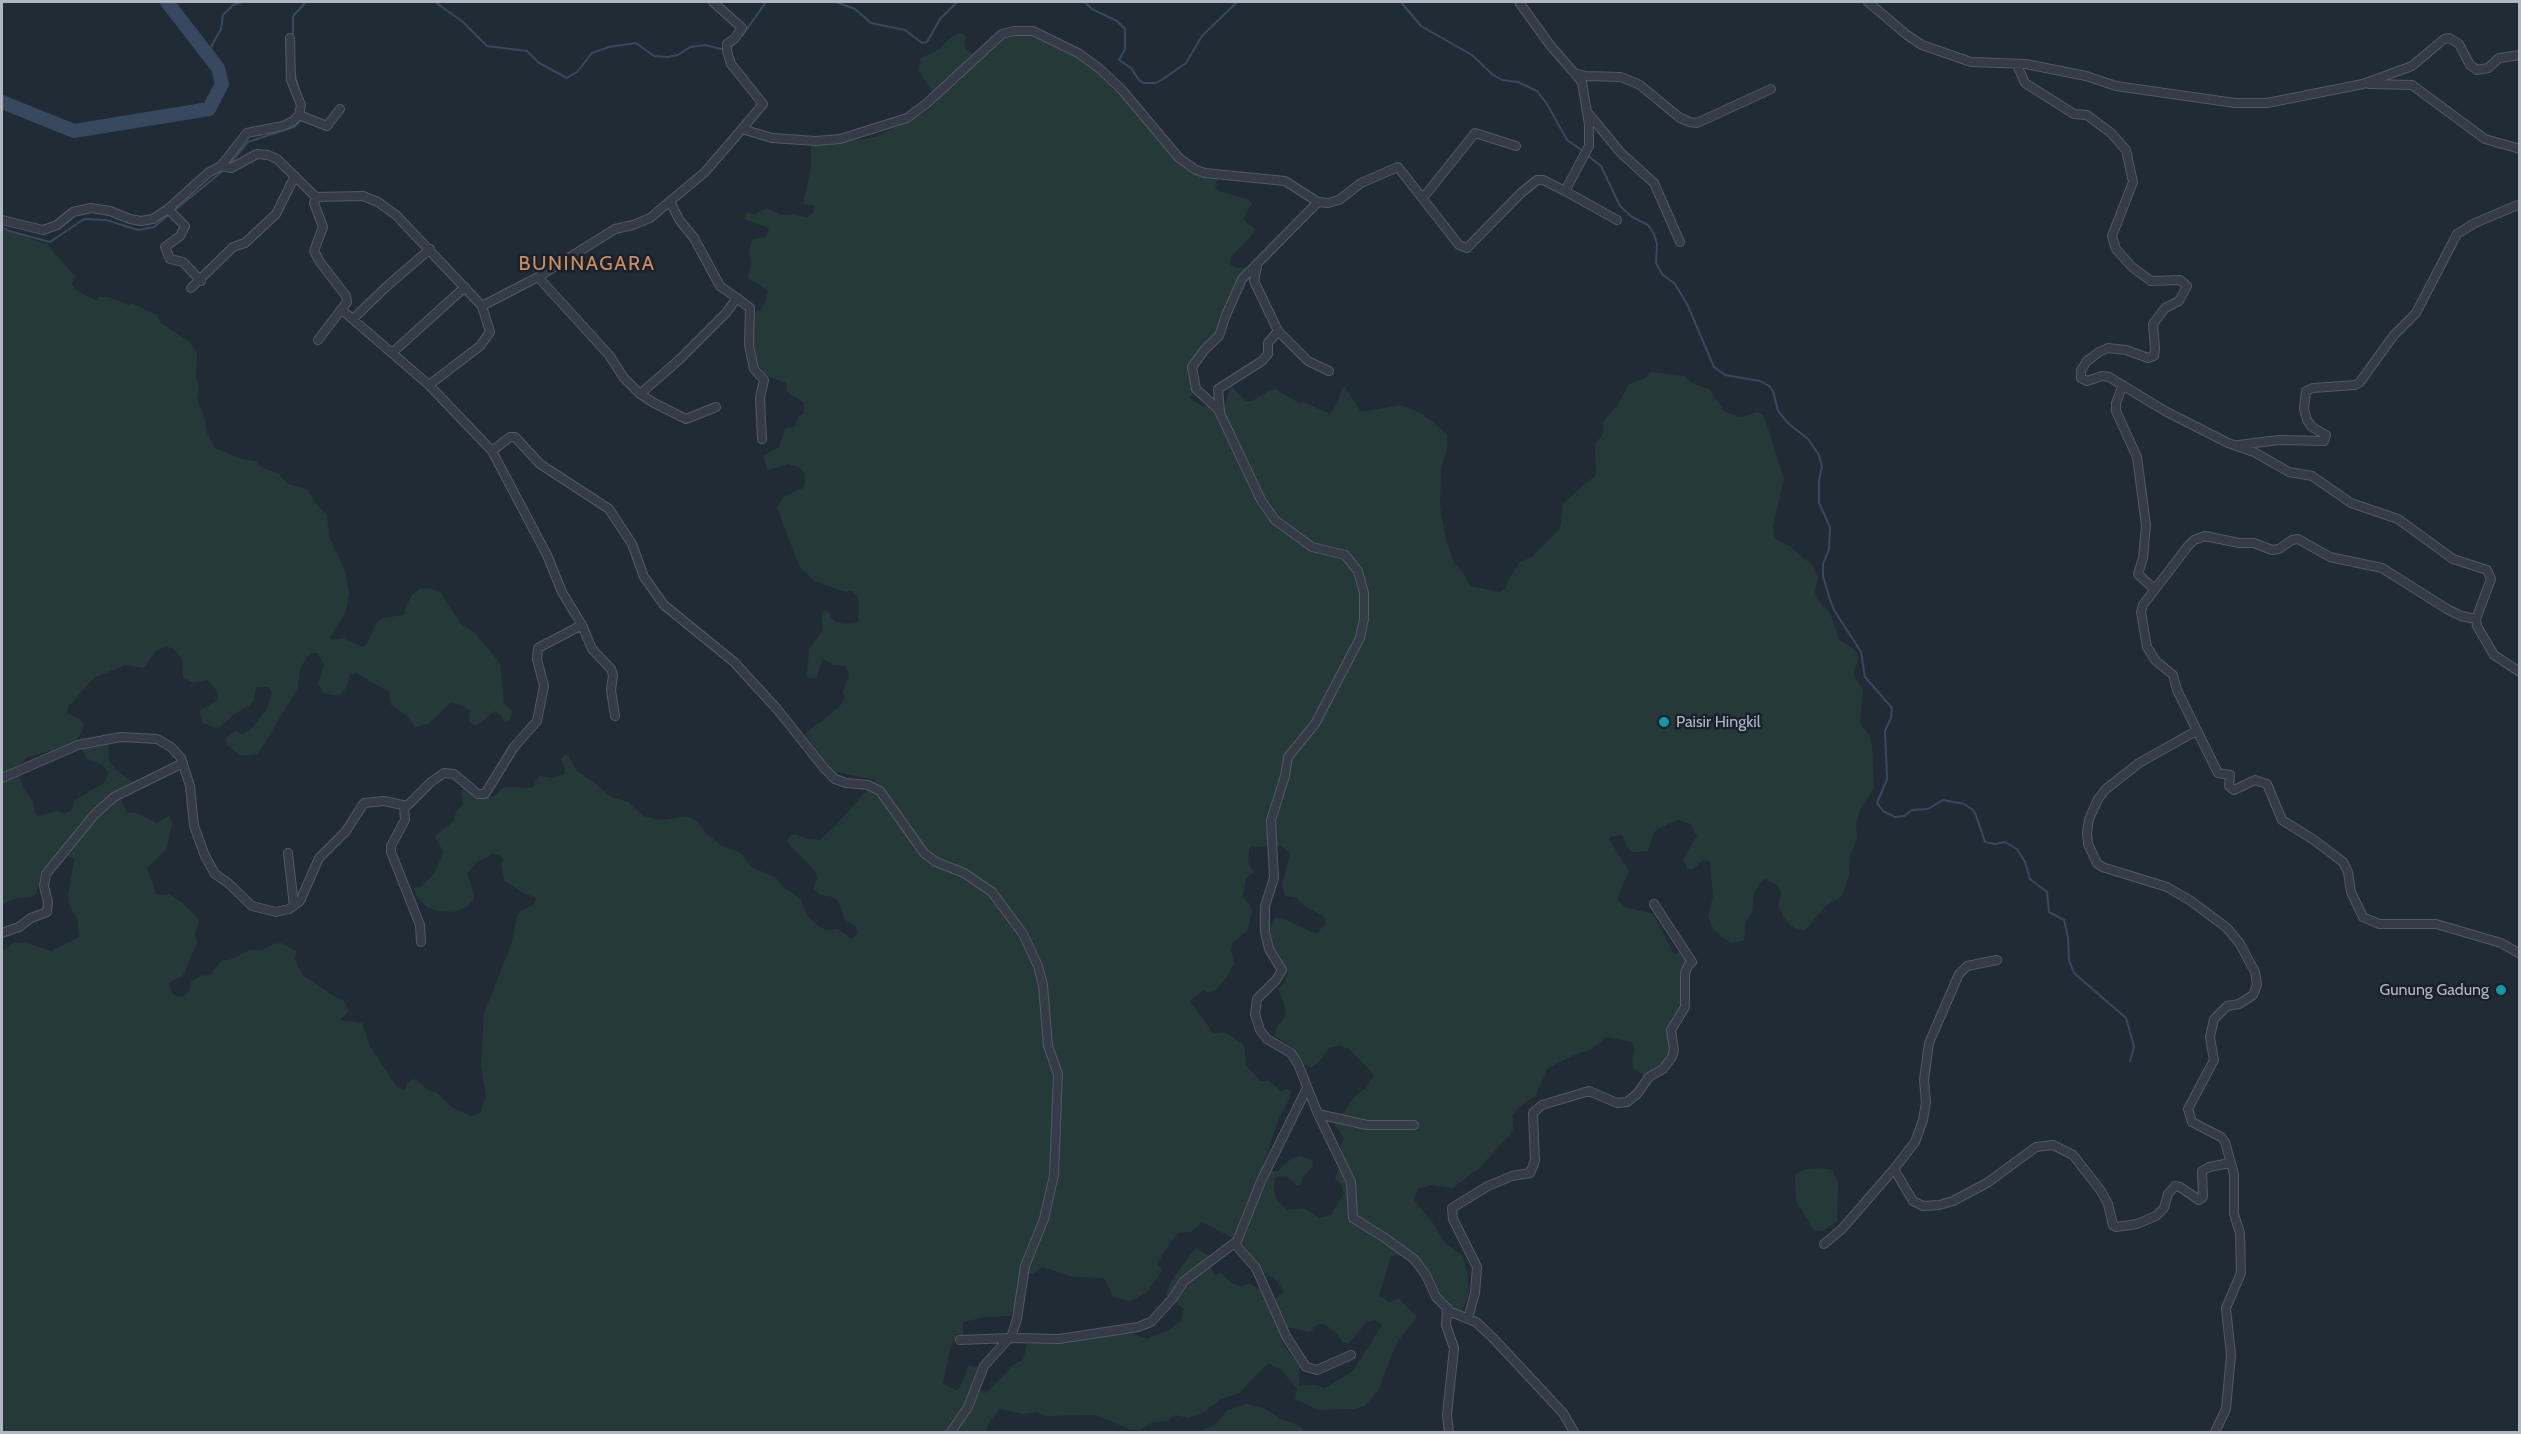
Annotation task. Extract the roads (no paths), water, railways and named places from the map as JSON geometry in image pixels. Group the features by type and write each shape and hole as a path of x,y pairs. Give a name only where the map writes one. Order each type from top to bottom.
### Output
{"street":[{"path":"482,306 538,278 615,229 650,218 705,172 763,104 731,64 727,49 741,33 742,28 713,2"},
{"path":"1519,2 1550,45 1582,82 1588,113 1588,150 1565,191"},
{"path":"1868,2 1907,35 1936,51 1971,62 2026,64 2086,76 2116,86 2253,104 2363,84 2397,83 2414,86 2485,139 2520,149"},
{"path":"742,129 772,138 816,141 840,139 907,118 926,104 1002,34 1033,31 1078,53 1100,69 1122,90 1179,158 1205,173 1285,181 1318,202 1333,203 1361,183 1398,167 1459,245 1467,248 1521,193 1537,180 1544,180 1617,220"},
{"path":"290,38 291,80 301,105 302,116"},
{"path":"2363,84 2412,66 2444,39 2449,38 2459,44 2470,65 2477,70 2488,68 2499,58 2520,55"},
{"path":"2017,65 2025,82 2074,114 2087,115 2111,133 2126,150 2133,182 2112,236 2116,249 2132,267 2151,281 2180,280 2187,286 2179,301 2165,308 2153,324 2154,356 2148,358 2126,350 2108,348 2092,357 2081,370 2081,378 2085,381 2104,376 2165,411 2235,446 2254,452 2289,472 2312,476 2351,502 2405,524 2454,559 2487,570 2491,579 2476,620 2489,650 2499,660 2520,672"},
{"path":"1574,72 1586,76 1621,77 1640,85 1685,121 1697,123 1771,89"},
{"path":"302,116 327,126 340,109"},
{"path":"1588,113 1621,153 1654,183 1680,242"},
{"path":"224,167 247,133 283,126 302,116"},
{"path":"1423,198 1475,134 1516,146"},
{"path":"2,220 43,230 57,225 73,212 92,208 141,221 153,219 170,212 208,173 262,153 277,159 316,197 316,209 323,227 314,251 346,296 347,302 342,310 318,340"},
{"path":"191,288 201,281 233,247 245,243 276,214 295,176"},
{"path":"316,197 363,196 378,202 396,215 482,306 490,332 480,346 429,385"},
{"path":"669,202 680,221 694,238 720,286 750,308 748,345 754,369 764,380 760,398 762,439"},
{"path":"1318,202 1242,279 1219,336 1205,349 1192,367 1196,388 1213,401 1220,411 1261,500 1275,520 1312,547 1344,555 1358,571 1364,593 1364,619 1360,639 1315,724 1288,757 1285,776 1271,820 1274,878 1265,906 1265,932 1269,949 1282,970 1276,980 1257,999 1255,1014 1260,1030 1267,1039 1291,1053 1295,1059 1318,1114 1352,1182 1353,1218 1414,1259 1426,1275 1433,1293 1447,1309 1476,1322 1512,1357 1563,1413 1574,1432"},
{"path":"2235,446 2279,440 2324,441 2326,435 2307,420 2304,409 2306,391 2313,388 2355,386 2360,382 2394,335 2416,313 2457,234 2475,222 2520,204"},
{"path":"170,212 185,226 180,236 165,247 170,259 183,262 201,281"},
{"path":"353,319 430,249"},
{"path":"1257,266 1254,281 1278,331 1308,361 1329,371"},
{"path":"538,278 609,355 624,378 640,394 681,418 691,418 716,407"},
{"path":"392,353 465,287"},
{"path":"640,394 680,359 726,313 737,298"},
{"path":"342,310 429,385 492,451 547,555 562,592 582,625 592,649 611,669 615,716"},
{"path":"1220,411 1218,389 1262,361 1268,354 1268,343 1278,331"},
{"path":"2123,386 2116,403 2116,411 2137,456 2146,525 2144,558 2138,574 2154,589"},
{"path":"492,451 510,437 515,437 540,464 609,509 632,544 644,577 664,605 734,662 777,709 824,768 836,779 846,783 868,785 880,791 924,853 936,862 964,873 992,892 1023,934 1038,966 1043,986 1048,1046 1058,1074 1054,1175 1044,1219 1025,1266 1017,1319 1010,1338 984,1366 968,1407 951,1432"},
{"path":"2476,620 2447,609 2382,567 2330,557 2298,539 2292,540 2279,549 2272,550 2254,543 2200,536 2188,546 2154,589 2141,612 2147,647 2156,661 2173,675 2177,690 2218,773 2230,775 2229,786 2232,789 2236,790 2248,782 2259,780 2270,787 2282,820 2343,862 2348,872 2351,892 2363,916 2379,924 2436,924 2501,943 2520,954"},
{"path":"2,778 78,745 121,737 157,739 171,747 181,758 190,786 194,826 205,856 215,874 252,906 276,912 294,906 300,900 316,862 346,831 361,805 384,801 404,806 410,804 444,772 454,774 478,794 488,791 501,764 537,721 540,714 544,686 537,659 538,648 582,625"},
{"path":"2196,731 2139,763 2106,789 2098,799 2089,819 2087,833 2088,844 2097,863 2102,867 2167,887 2191,901 2227,928 2240,944 2255,972 2257,985 2253,995 2239,1004 2228,1006 2214,1019 2210,1038 2214,1060 2188,1109 2189,1118 2195,1125 2223,1139 2234,1174 2234,1214 2239,1227 2241,1273 2226,1308 2231,1354 2226,1409 2215,1432"},
{"path":"2,933 47,912 48,902 44,886 46,874 94,814 114,797 183,763"},
{"path":"404,806 405,820 391,846 391,852 420,925 421,942"},
{"path":"288,853 294,906"},
{"path":"1468,1318 1475,1293 1477,1267 1453,1219 1452,1208 1488,1186 1512,1176 1530,1173 1535,1161 1533,1113 1542,1105 1589,1091 1617,1102 1627,1102 1637,1094 1649,1077 1663,1069 1672,1057 1674,1050 1671,1030 1685,1007 1686,973 1692,962 1654,904"},
{"path":"1824,1244 1842,1229 1915,1142 1923,1120 1926,1102 1924,1080 1929,1043 1959,974 1967,966 1997,960"},
{"path":"960,1340 1059,1339 1138,1327 1151,1322 1172,1299 1184,1281 1234,1244 1246,1224 1271,1160 1307,1088"},
{"path":"1318,1114 1367,1125 1414,1125"},
{"path":"1894,1169 1913,1201 1923,1206 1939,1205 1953,1201 1987,1183 2036,1147 2053,1145 2073,1155 2101,1191 2108,1203 2112,1223 2116,1227 2137,1224 2156,1216 2164,1208 2168,1194 2175,1186 2199,1200 2203,1197 2202,1171 2209,1167 2230,1163"},
{"path":"1234,1244 1256,1268 1286,1336 1306,1367 1317,1370 1351,1355"},
{"path":"1447,1309 1446,1325 1455,1348 1447,1415 1449,1432"}],"waterway":[{"path":"2,102 74,131 209,109 222,84 218,68 167,2"},
{"path":"207,54 221,29 223,15 233,5 242,2"},
{"path":"293,36 293,16 306,2"},
{"path":"435,2 463,22 487,46 527,51 539,63 567,78 577,72 592,53 609,47 636,43 654,56 668,57 678,55 690,47 705,45 721,49 732,46 736,42"},
{"path":"742,36 766,2"},
{"path":"836,2 855,9 871,23 905,30 922,43 927,42 940,19 957,2"},
{"path":"1085,2 1092,9 1117,21 1125,29 1125,49 1119,60 1131,68 1143,83 1156,83 1186,63 1202,36 1237,2"},
{"path":"1401,2 1421,26 1472,55 1493,75 1502,80 1518,82 1537,91 1567,140 1583,151"},
{"path":"295,74 298,86"},
{"path":"228,166 248,142 294,127 301,120"},
{"path":"1587,155 1601,166 1620,206 1632,217 1648,225 1654,234 1657,244 1656,263 1662,274 1675,284 1687,304 1714,367 1725,375 1760,381 1769,386 1773,391 1778,411 1789,424 1808,439 1819,455 1822,467 1819,480 1819,503 1830,527 1829,549 1823,564 1823,576 1829,597 1834,610 1861,652 1865,677 1892,708 1891,718 1885,731 1887,779 1877,803 1883,811 1895,817 1904,816 1912,810 1928,809 1943,800 1964,804 1976,815 1985,842 1995,844 2005,842 2017,849 2025,862 2030,879 2047,892 2049,912 2064,920 2068,937 2069,960 2074,973 2126,1018 2134,1047 2130,1061"},
{"path":"2,227 50,242 84,219 106,220 138,230 154,227 224,170"}],"place":[{"name":"Paisir Hingkil","path":"1664,722"},
{"name":"Gunung Gadung","path":"2501,990"}],"district":[{"name":"BUNINAGARA","path":"587,264"}]}
